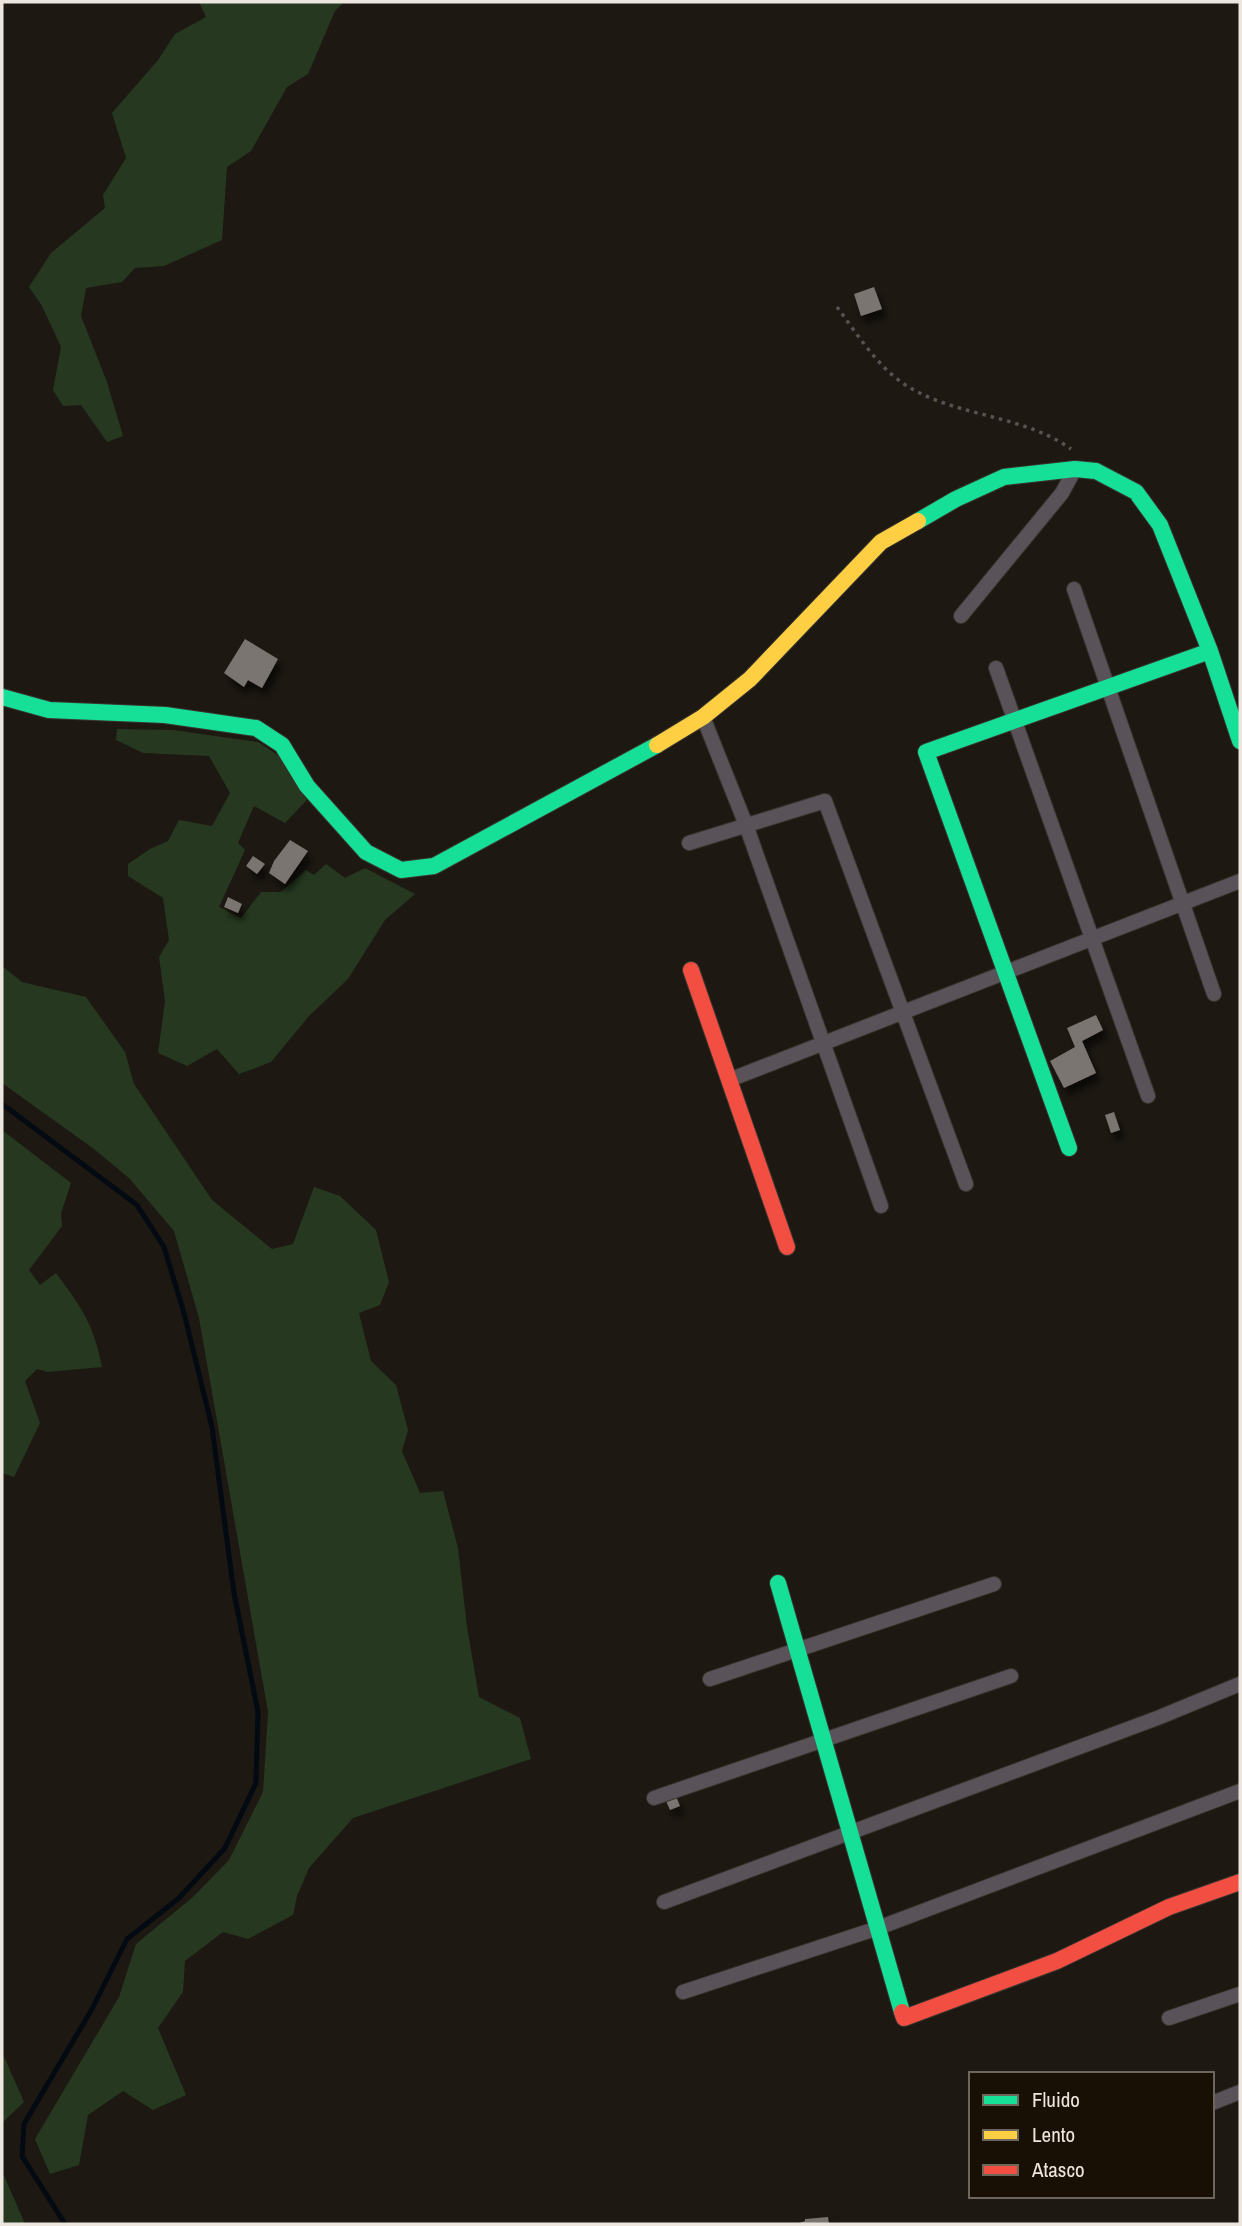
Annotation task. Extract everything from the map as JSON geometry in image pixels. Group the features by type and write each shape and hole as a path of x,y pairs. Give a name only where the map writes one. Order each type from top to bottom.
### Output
{"street":[{"path":"961,616 1062,493 1075,469"},
{"path":"2,697 49,710 165,715 256,729 282,746 307,786 366,852 401,870 434,866 675,735 703,717 750,679 881,542 956,499 1004,477 1075,469 1096,471 1136,492 1160,525 1210,651 1240,741"},
{"path":"1074,589 1214,994"},
{"path":"1069,1148 926,752 1210,651"},
{"path":"996,668 1148,1096"},
{"path":"703,717 746,825 881,1206"},
{"path":"689,843 825,801 966,1184"},
{"path":"729,1080 1240,881"},
{"path":"691,970 787,1247"},
{"path":"778,1583 904,2018 1057,1961 1169,1907 1240,1882"},
{"path":"709,1679 994,1584"},
{"path":"654,1798 1012,1676"},
{"path":"664,1902 1240,1684"},
{"path":"683,1992 878,1928 1240,1791"},
{"path":"1169,2018 1240,1994"},
{"path":"1214,2102 1240,2092"}],"path":[{"path":"837,307 865,345 892,374 911,389 941,403 1052,436 1096,471"}],"green space":[{"path":"199,2 344,2 335,11 308,74 287,87 251,151 227,167 222,240 164,266 135,268 122,282 86,288 81,316 107,382 123,436 107,442 81,405 63,406 53,390 61,347 42,306 29,287 51,253 105,208 103,195 126,158 112,113 158,60 175,34 206,17"},
{"path":"117,729 173,730 258,742 285,760 307,800 285,823 254,806 238,843 245,850 219,907 241,918 261,892 281,892 306,870 314,875 326,864 345,878 365,868 415,894 385,920 348,979 309,1016 271,1062 239,1074 217,1049 187,1066 158,1053 165,1001 159,957 169,940 163,898 128,876 128,864 168,841 179,820 212,826 230,793 209,756 143,753 116,740"},
{"path":"2,966 22,982 86,997 125,1052 134,1084 212,1200 272,1249 293,1244 314,1187 340,1196 376,1230 389,1282 380,1305 359,1313 371,1361 396,1385 408,1430 402,1451 420,1493 443,1491 458,1548 467,1627 479,1697 520,1718 531,1759 353,1818 309,1868 297,1896 293,1915 248,1939 223,1932 185,1961 183,1992 158,2028 186,2095 153,2110 123,2091 88,2115 79,2165 50,2174 35,2139 119,1997 136,1944 193,1897 229,1860 263,1792 268,1712 199,1318 174,1231 129,1178 94,1149 2,1083"},
{"path":"2,1130 71,1183 61,1213 62,1226 29,1270 40,1285 56,1273 85,1317 95,1339 102,1367 48,1372 37,1369 25,1381 40,1423 14,1477 2,1473"},
{"path":"2,2052 24,2102 2,2123"},
{"path":"2,2171 25,2224 2,2224"}],"building":[{"path":"874,287 882,309 861,316 854,294"},
{"path":"245,639 278,659 262,688 248,680 244,687 224,673"},
{"path":"290,840 308,851 285,884 269,873 274,861"},
{"path":"253,856 265,864 257,874 246,866"},
{"path":"228,897 242,904 238,913 224,907"},
{"path":"1096,1015 1103,1030 1082,1041 1096,1073 1064,1088 1050,1061 1075,1047 1067,1028"},
{"path":"1114,1112 1120,1130 1111,1133 1105,1115"},
{"path":"676,1796 680,1806 670,1810 666,1801"},
{"path":"828,2217 829,2224 796,2224 805,2219"}],"waterway":[{"path":"2,1104 137,1205 164,1247 184,1313 212,1427 234,1593 258,1712 256,1783 225,1848 178,1899 127,1939 92,2009 24,2124 22,2156 65,2224"}],"traffic: fast":[{"path":"918,521 956,499 1004,477 1075,469 1096,471 1136,492 1160,525 1210,651 1240,741"},
{"path":"1069,1148 926,752 1210,651"},
{"path":"2,697 49,710 165,715 256,728 282,745 307,786 366,852 401,870 434,866 657,745"},
{"path":"778,1583 902,2012"}],"traffic: slow":[{"path":"657,745 703,717 750,679 881,542 918,521"}],"traffic: jam":[{"path":"691,970 787,1247"},
{"path":"902,2012 904,2018 1057,1961 1169,1907 1240,1882"}]}
